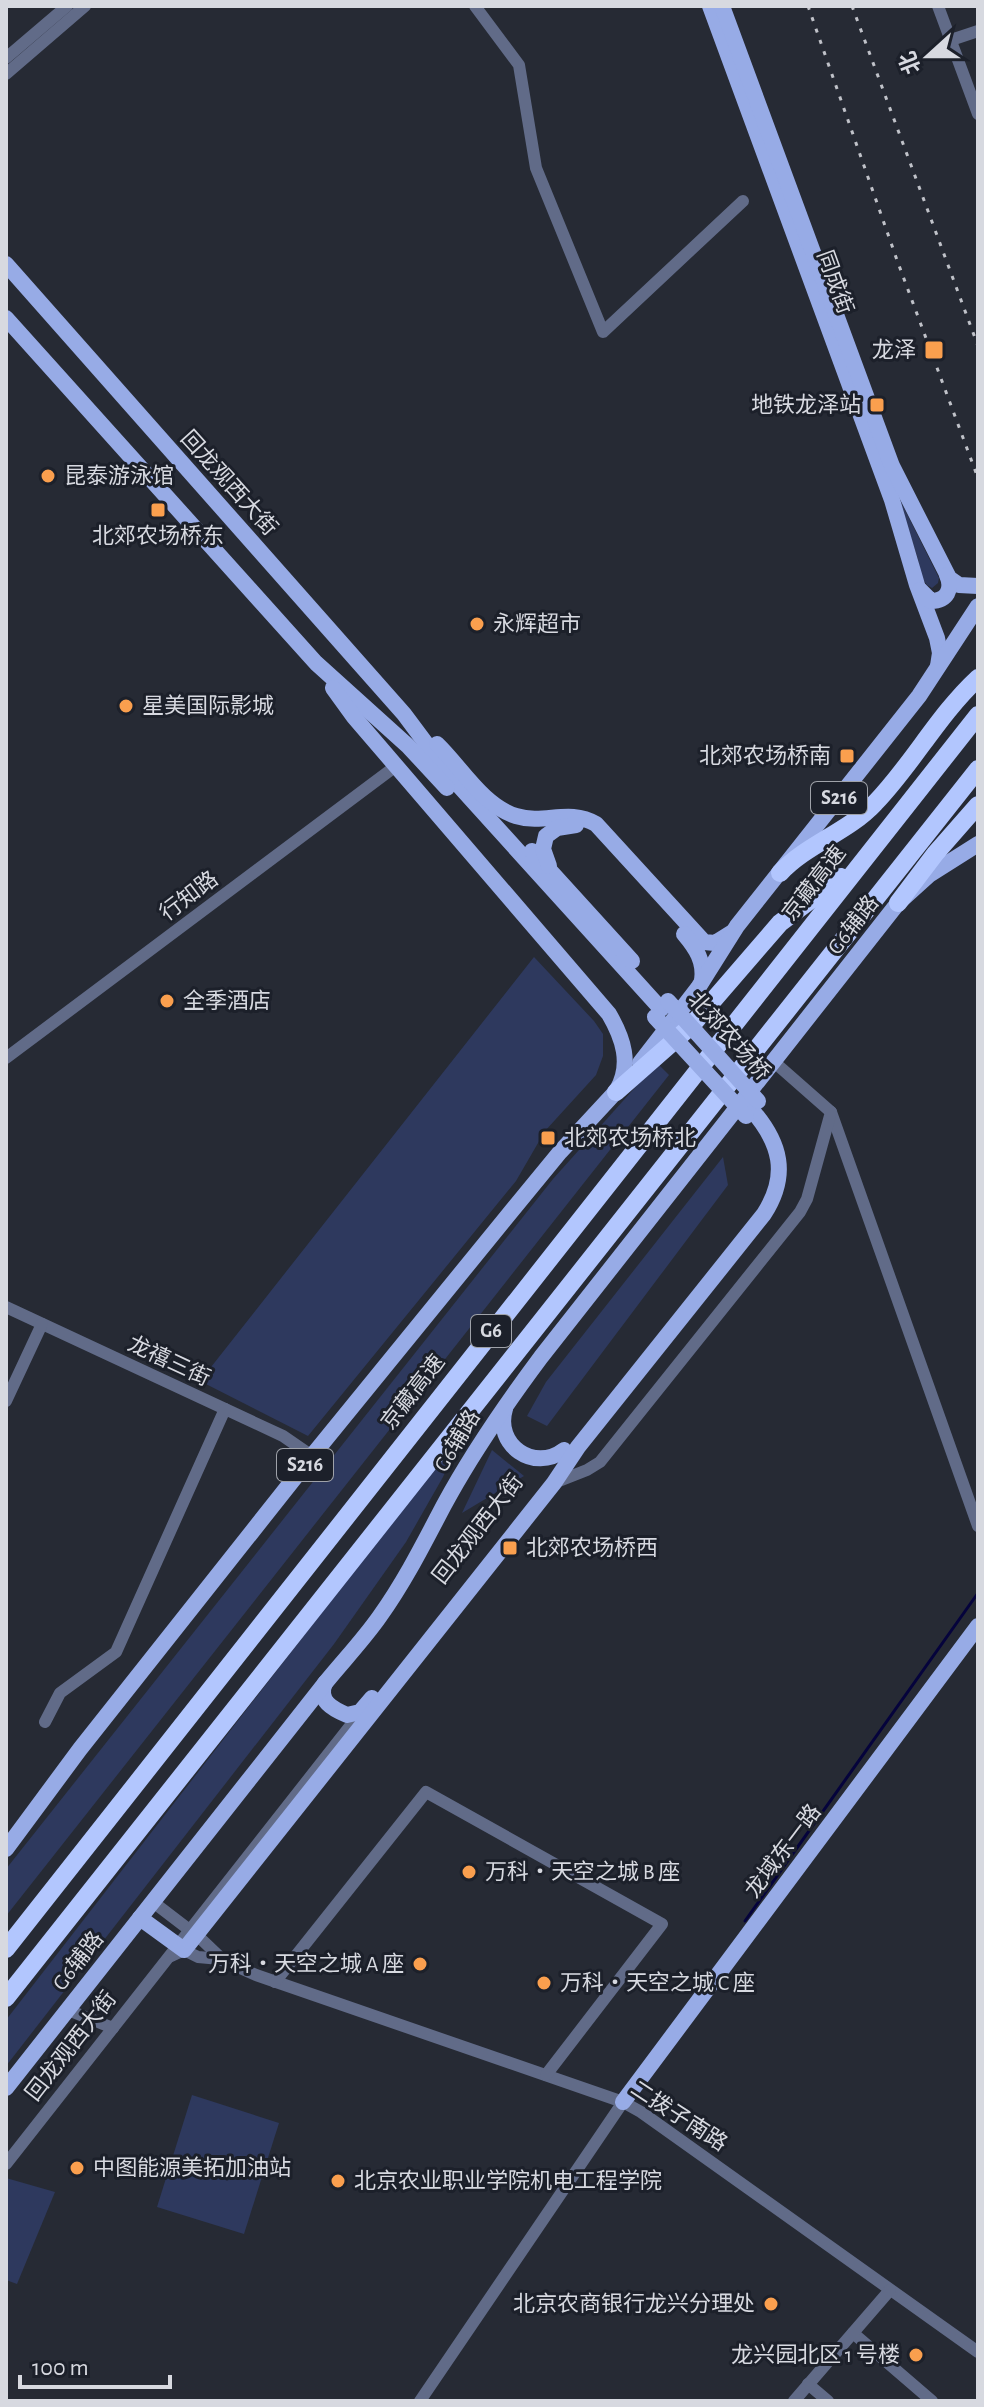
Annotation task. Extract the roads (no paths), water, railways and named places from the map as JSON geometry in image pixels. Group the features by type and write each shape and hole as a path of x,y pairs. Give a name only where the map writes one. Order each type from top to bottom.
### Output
{"highway":[{"path":"780,873 800,855 853,822 876,803 933,729 978,678"},
{"name":"京藏高速","path":"6,1949 978,715"},
{"name":"G6","path":"6,1998 978,769"},
{"path":"898,903 978,805"},
{"path":"616,1092 691,1026 780,923 859,864"}],"main road":[{"name":"同成街","path":"710,6 888,490 937,638 940,653 938,667"},
{"name":"同成街","path":"722,6 892,466 947,575"},
{"name":"回龙观西大街","path":"6,264 466,786 552,871 662,1009"},
{"path":"6,318 316,663 408,746 662,1009"},
{"path":"917,585 926,598 936,601 949,591 947,575"},
{"path":"947,575 959,585 978,586"},
{"name":"S216","path":"6,1849 80,1749 312,1456 521,1200 666,1032 737,926 894,728 978,606"},
{"path":"316,663 354,717 609,1014 619,1034 626,1062 624,1076 616,1092"},
{"path":"404,714 441,748 486,797 503,810 528,818 579,816 596,824 704,942 722,940 737,926"},
{"name":"回龙观西大街","path":"418,731 451,777 662,1009"},
{"path":"552,871 543,849 548,833 568,825 581,826 593,832 694,946 703,972 698,988"},
{"name":"G6辅路","path":"6,2088 380,1616 428,1539 444,1504 511,1397 773,1061 898,903 929,875 978,844"},
{"name":"北郊农场桥","path":"662,1009 752,1109"},
{"name":"回龙观西大街","path":"363,1709 761,1202 768,1183 769,1163 752,1109"},
{"name":"回龙观西大街","path":"177,1950 554,1483 578,1447 771,1204 779,1178 779,1160 769,1133 752,1109"},
{"path":"511,1397 508,1406 510,1423 524,1445 536,1450 550,1450 568,1444"},
{"name":"龙域东一路","path":"623,2102 978,1626"},
{"path":"326,1682 322,1694 331,1707 347,1715 363,1709"},
{"name":"二拨子南路","path":"140,1918 177,1950"}],"street":[{"path":"6,58 67,6"},
{"path":"6,74 85,6"},
{"path":"475,6 519,65 536,168 603,332 743,201"},
{"path":"938,6 978,114"},
{"path":"951,40 978,31"},
{"name":"行知路","path":"6,1058 396,766"},
{"path":"773,1061 831,1112 978,1526"},
{"name":"回龙观西大街","path":"554,1483 600,1462 800,1212 807,1199 831,1112"},
{"name":"龙禧三街","path":"6,1307 290,1439 312,1456"},
{"path":"6,1401 42,1324"},
{"path":"45,1722 60,1693 116,1652 225,1409"},
{"name":"回龙观西大街","path":"193,1932 363,1709"},
{"path":"275,1982 426,1792 662,1924 546,2075"},
{"name":"二拨子南路","path":"153,1902 226,1961"},
{"name":"回龙观西大街","path":"6,2163 177,1950"},
{"name":"二拨子南路","path":"177,1950 226,1961 275,1982 623,2102 978,2352"},
{"path":"68,2010 113,2028"},
{"path":"420,2401 623,2102"},
{"path":"794,2401 890,2290"},
{"path":"853,2333 932,2401"},
{"path":"808,2384 828,2401"}],"waterway":[{"path":"745,1921 978,1593"}],"railway":[{"path":"808,6 978,478"},
{"path":"852,6 978,346"}],"place":[{"name":"龙泽","path":"934,350"},
{"name":"地铁龙泽站","path":"877,405"},
{"name":"昆泰游泳馆","path":"48,476"},
{"name":"北郊农场桥东","path":"158,510"},
{"name":"永辉超市","path":"477,624"},
{"name":"星美国际影城","path":"126,706"},
{"name":"北郊农场桥南","path":"847,756"},
{"name":"全季酒店","path":"167,1001"},
{"name":"北郊农场桥北","path":"548,1138"},
{"name":"北郊农场桥西","path":"510,1548"},
{"name":"万科・天空之城 B 座","path":"469,1872"},
{"name":"万科・天空之城 A 座","path":"420,1964"},
{"name":"万科・天空之城 C 座","path":"544,1983"},
{"name":"中图能源美拓加油站","path":"77,2168"},
{"name":"北京农业职业学院机电工程学院","path":"338,2181"},
{"name":"北京农商银行龙兴分理处","path":"771,2304"},
{"name":"龙兴园北区 1 号楼","path":"916,2355"}]}
